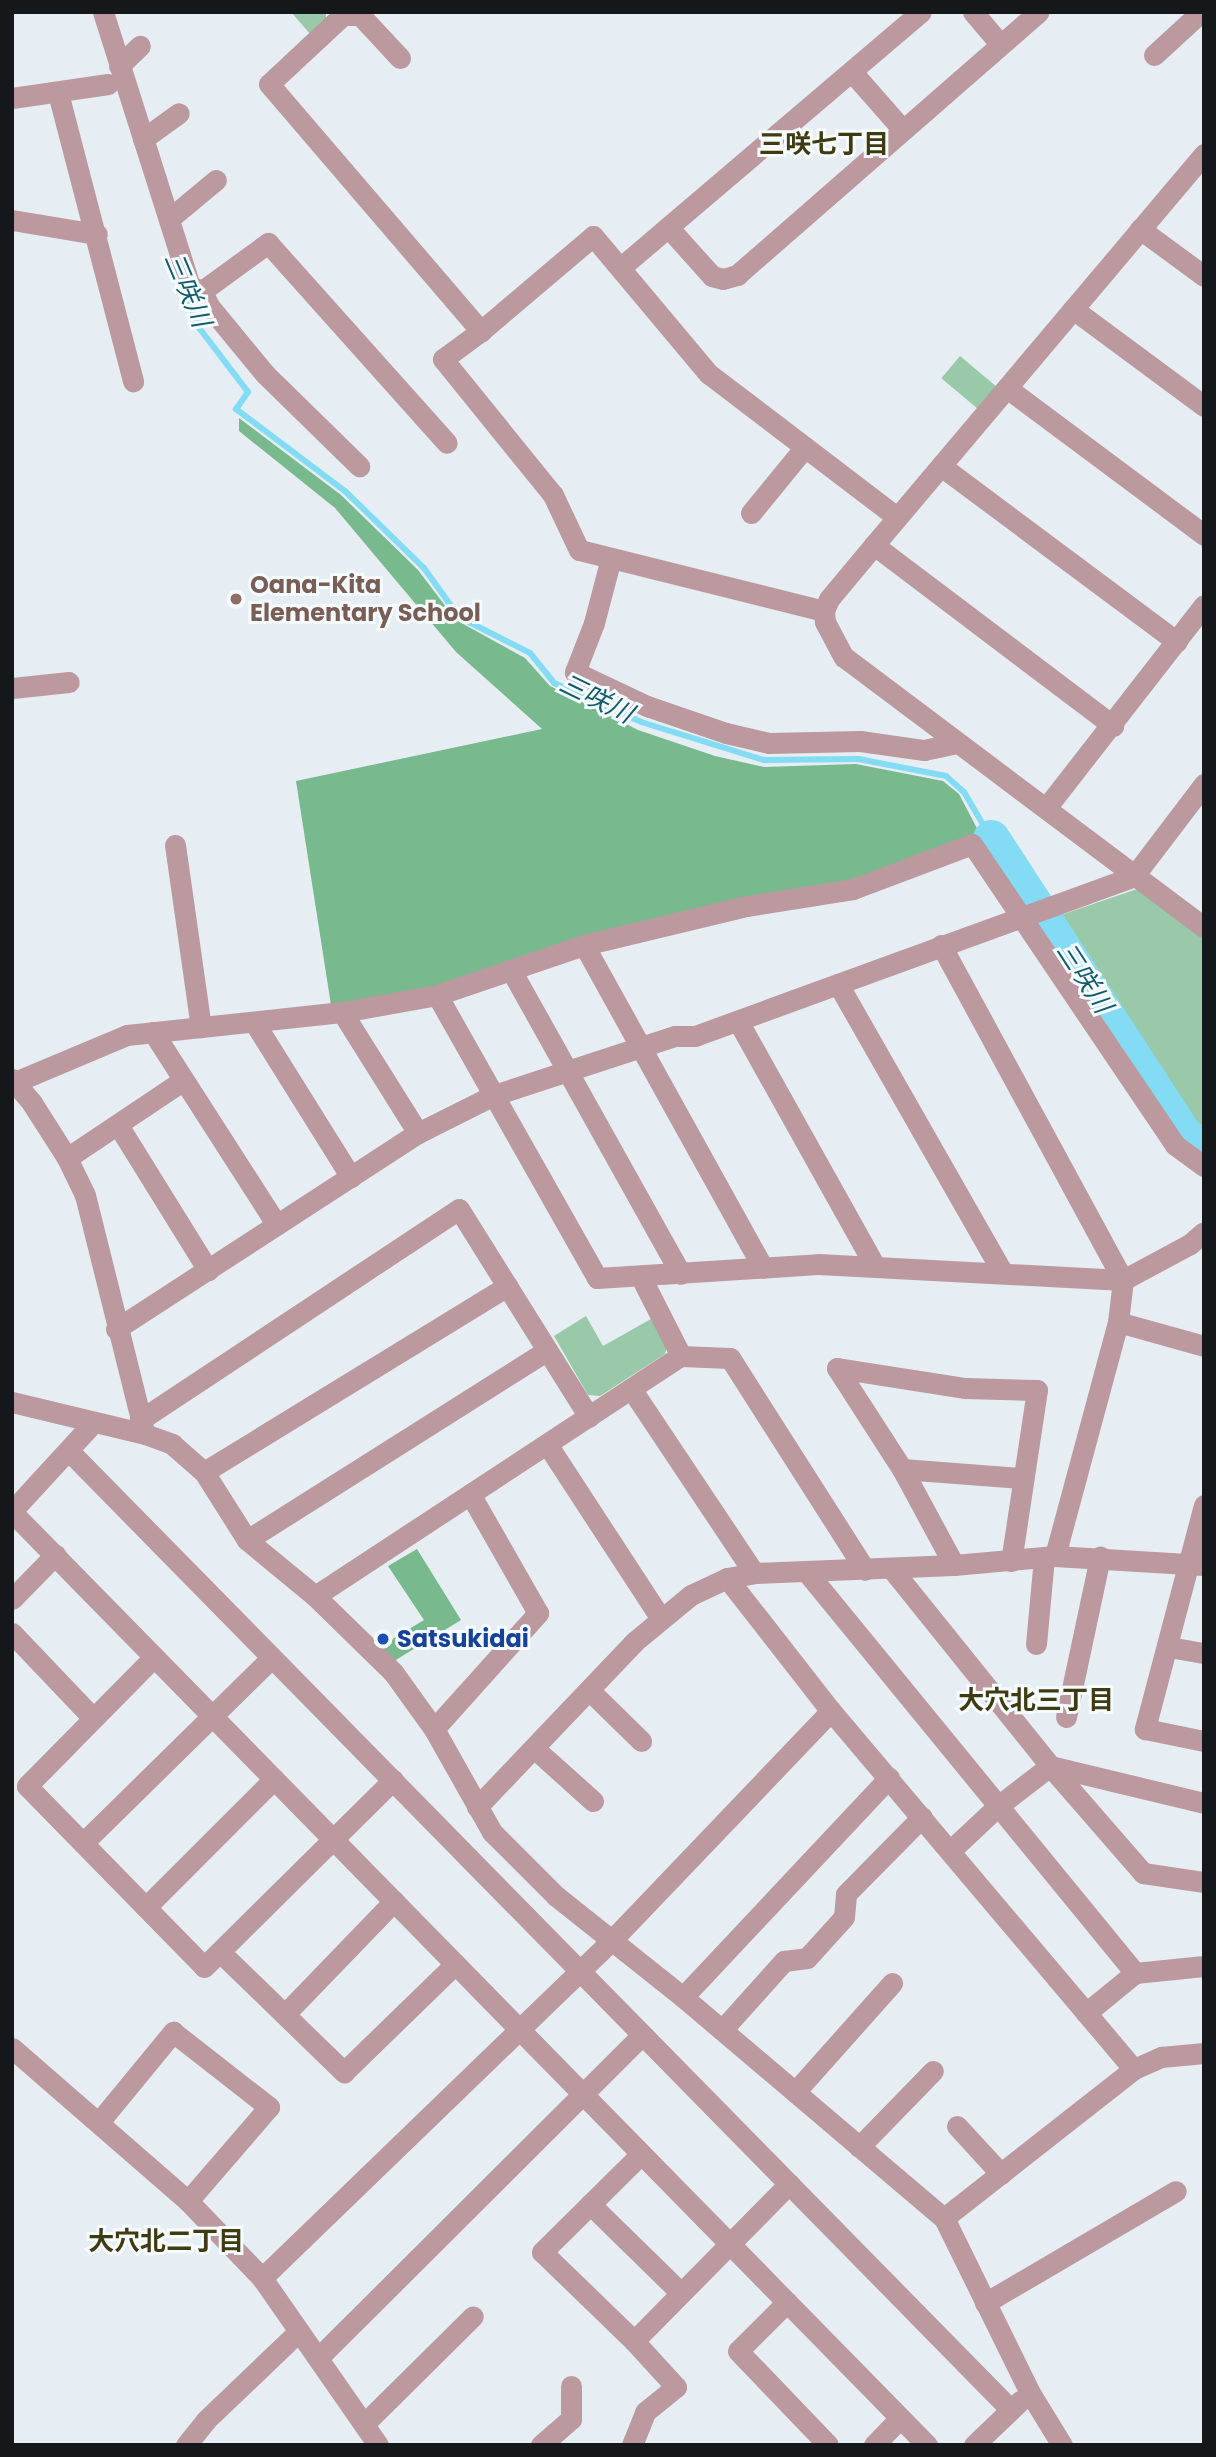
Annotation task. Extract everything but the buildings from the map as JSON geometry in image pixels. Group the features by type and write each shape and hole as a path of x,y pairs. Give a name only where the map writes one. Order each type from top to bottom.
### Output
{"street":[{"path":"103,12 117,78 143,139 190,286 202,291 209,306 265,374 359,466"},
{"path":"620,268 921,12"},
{"path":"973,12 1000,44"},
{"path":"668,227 712,276 723,279 737,275 1038,12"},
{"path":"1154,55 1201,12"},
{"path":"400,58 360,15 342,14 269,84 481,331"},
{"path":"12,98 58,93 117,78 140,46"},
{"path":"852,72 903,131"},
{"path":"58,93 97,234 133,381"},
{"path":"143,139 179,113"},
{"path":"1204,154 897,517 830,598 824,611 825,622 844,657 1204,927"},
{"path":"169,219 215,180"},
{"path":"12,220 97,234"},
{"path":"1140,229 1204,276"},
{"path":"824,611 579,550 553,495 443,359 481,331 593,236 709,374 897,517"},
{"path":"202,291 268,243 447,443"},
{"path":"1073,309 1204,406"},
{"path":"1007,388 1204,535"},
{"path":"751,513 805,447"},
{"path":"940,466 1177,642"},
{"path":"874,545 1113,726"},
{"path":"611,558 594,623 575,672 647,706 726,733 769,743 860,741 924,750 956,743"},
{"path":"1046,808 1113,726 1204,605"},
{"path":"12,688 69,682"},
{"path":"116,1329 418,1133 494,1095 675,1036 695,1036 1134,876 1204,784"},
{"path":"142,1427 85,1195 67,1158 14,1081 127,1035 342,1012 437,995 584,945 747,906 853,889 972,844 1032,914 1175,1145 1204,1166"},
{"path":"175,845 201,1027"},
{"path":"584,945 764,1268"},
{"path":"941,946 1124,1280 1118,1322 1050,1556 1036,1644"},
{"path":"511,970 681,1274"},
{"path":"838,984 1002,1272"},
{"path":"437,995 597,1278 818,1264 1124,1280 1199,1243"},
{"path":"342,1012 418,1133"},
{"path":"738,1021 875,1266"},
{"path":"254,1022 351,1177"},
{"path":"153,1032 277,1225"},
{"path":"67,1158 182,1081"},
{"path":"118,1125 208,1270"},
{"path":"142,1427 458,1209 589,1416"},
{"path":"641,1277 681,1356"},
{"path":"204,1472 507,1286"},
{"path":"1118,1322 1204,1346"},
{"path":"247,1539 547,1350"},
{"path":"315,1596 681,1356 730,1358 865,1570"},
{"path":"954,1565 902,1469 837,1368 993,1389 1037,1390 1011,1561"},
{"path":"632,1390 754,1573"},
{"path":"12,1402 93,1423 142,1427 172,1444 204,1472 247,1539 315,1596 393,1672 434,1730 492,1832 556,1896 683,1997 944,2218 1030,2393 1062,2445"},
{"path":"93,1423 12,1511 926,2445"},
{"path":"547,1444 661,1619"},
{"path":"69,1451 1011,2410"},
{"path":"902,1469 1023,1478"},
{"path":"434,1730 538,1613 470,1494"},
{"path":"1204,1505 1197,1564 1145,1728 1204,1741"},
{"path":"12,1599 55,1555"},
{"path":"477,1807 634,1642 691,1595 727,1578 754,1573 954,1565 1050,1556 1197,1564"},
{"path":"1066,1717 1100,1557"},
{"path":"891,1568 1049,1766 1143,1873 1204,1882"},
{"path":"806,1571 1135,1973"},
{"path":"727,1578 831,1711 1134,2069"},
{"path":"12,1633 92,1717"},
{"path":"1169,1647 1204,1653"},
{"path":"154,1657 27,1786 204,1967 393,1780"},
{"path":"83,1843 271,1658"},
{"path":"589,1690 641,1741"},
{"path":"262,2278 579,1973 831,1711"},
{"path":"535,1749 593,1801"},
{"path":"1049,1766 1204,1804"},
{"path":"950,1851 998,1806 1049,1766"},
{"path":"683,1997 889,1778"},
{"path":"146,1908 274,1779"},
{"path":"722,2030 784,1961 807,1958 844,1917 846,1894 922,1817"},
{"path":"285,2014 394,1901"},
{"path":"220,1952 344,2072 455,1964"},
{"path":"1086,2013 1135,1973 1204,1966"},
{"path":"795,2092 892,1983"},
{"path":"99,2122 173,2032 269,2107 188,2201"},
{"path":"319,2357 642,2035"},
{"path":"12,2048 188,2201 262,2278 298,2332 319,2357 377,2445"},
{"path":"944,2218 1134,2069 1161,2057 1204,2053"},
{"path":"859,2147 933,2071"},
{"path":"957,2126 1001,2174"},
{"path":"632,2445 645,2412 676,2387 634,2341 542,2252 641,2154"},
{"path":"634,2341 789,2184"},
{"path":"985,2303 1176,2190"},
{"path":"590,2204 681,2293"},
{"path":"787,2302 737,2351 828,2445"},
{"path":"364,2424 473,2316"},
{"path":"186,2445 206,2420 298,2332"},
{"path":"541,2445 570,2419 571,2386"},
{"path":"974,2445 1030,2393"},
{"path":"874,2445 900,2418"}],"green space":[{"path":"291,12 326,12 326,22 311,35"},
{"path":"960,356 996,386 977,408 941,378"},
{"path":"239,418 341,495 418,570 456,620 525,658 550,686 638,730 715,756 764,767 856,764 943,781 959,794 980,834 856,881 434,989 331,1005 296,781 542,729 456,652 335,508 239,431"},
{"path":"1140,888 1204,938 1204,1139 1188,1130 1049,919"},
{"path":"586,1316 603,1346 651,1319 668,1344 665,1354 600,1396 588,1395 554,1336"},
{"path":"417,1549 461,1620 386,1666 374,1650 424,1620 388,1566"}],"waterway":[{"name":"三咲川","path":"182,287 200,329 248,392 236,409 345,491 424,568 459,617 530,653 554,683 641,722 764,760 858,759 946,776 964,792 991,838"},
{"name":"三咲川","path":"991,838 1183,1134 1204,1148"}],"place":[{"name":"Oana-Kita Elementary School","path":"236,599"},
{"name":"Satsukidai","path":"383,1639"}],"district":[{"name":"三咲七丁目","path":"824,145"},
{"name":"大穴北三丁目","path":"1036,1701"},
{"name":"大穴北二丁目","path":"166,2242"}]}
